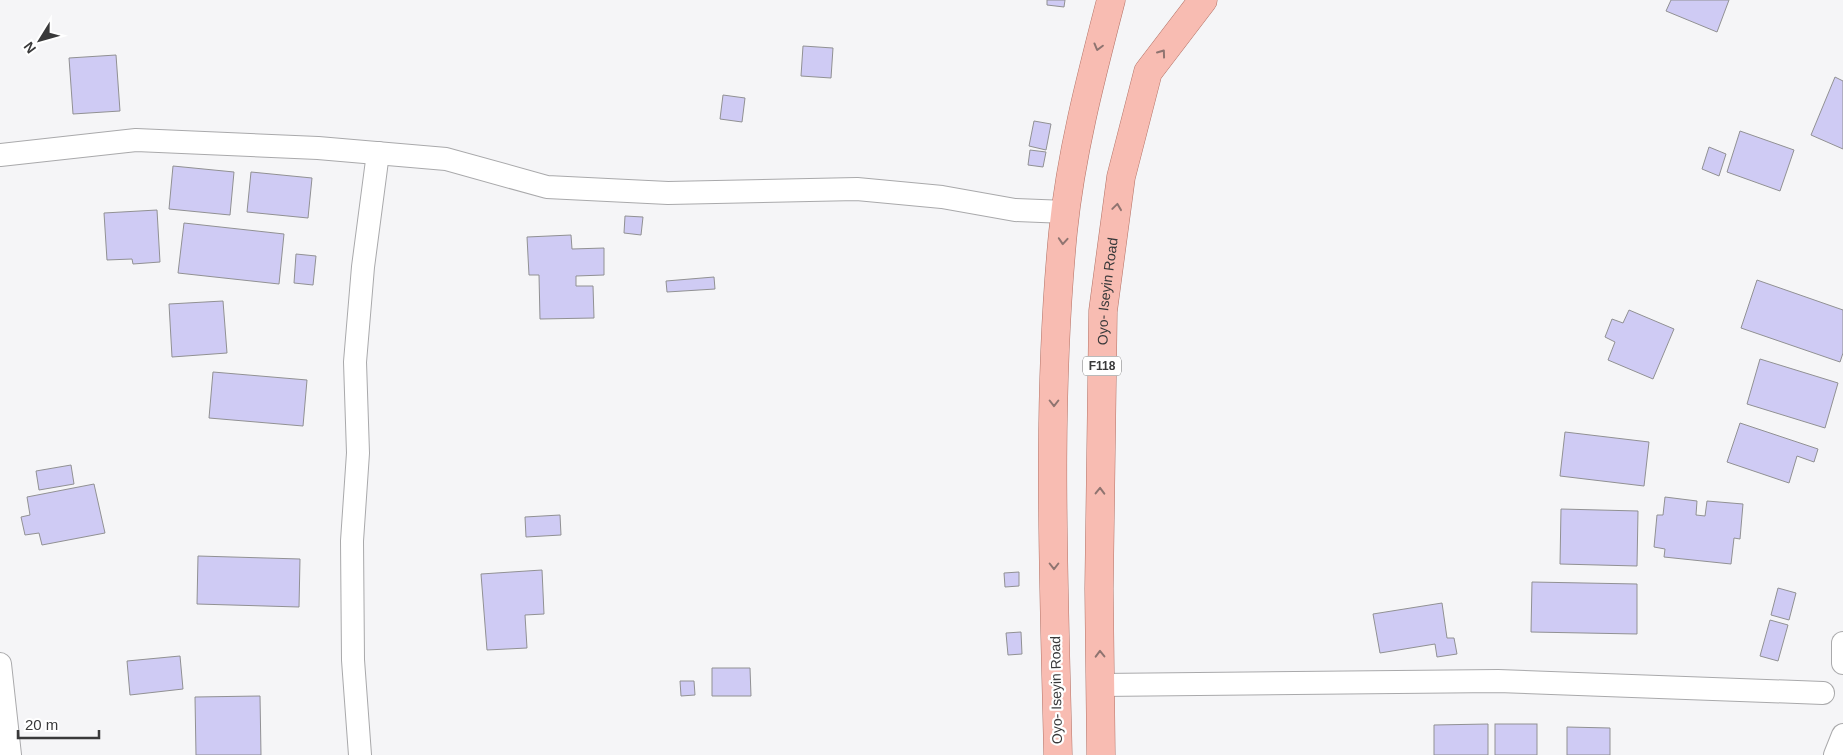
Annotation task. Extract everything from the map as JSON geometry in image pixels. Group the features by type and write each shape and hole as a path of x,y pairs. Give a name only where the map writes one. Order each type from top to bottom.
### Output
{"main road":[{"name":"Oyo- Iseyin Road","path":"1058,755 1054,583 1054,358 1066,212 1082,110 1111,0"},
{"name":"Oyo- Iseyin Road","path":"1101,755 1099,589 1103,311 1121,178 1148,72 1203,0"}],"street":[{"path":"0,155 136,140 378,153 446,159 548,187 668,193 857,190 942,197 1015,210 1066,212"},
{"path":"360,755 353,660 352,541 358,453 355,362 363,266 378,153"},
{"path":"1843,643 1843,663"},
{"path":"0,664 10,755"},
{"path":"1100,685 1498,681 1823,693"},
{"path":"1836,755 1843,735"}],"building":[{"path":"1047,0 1065,0 1064,7 1047,5"},
{"path":"1671,0 1729,0 1717,32 1666,11"},
{"path":"803,46 833,48 831,78 801,76"},
{"path":"116,55 120,111 73,114 69,58"},
{"path":"1835,77 1843,81 1843,149 1811,135"},
{"path":"723,95 745,98 742,122 720,119"},
{"path":"1034,121 1051,124 1046,150 1029,146"},
{"path":"1740,131 1794,150 1780,191 1727,172"},
{"path":"1709,147 1726,154 1719,176 1702,169"},
{"path":"1030,150 1046,152 1043,167 1028,165"},
{"path":"173,166 234,172 230,215 169,209"},
{"path":"251,172 312,178 308,218 247,212"},
{"path":"157,210 160,262 133,264 132,259 107,260 104,213"},
{"path":"625,216 643,217 641,235 624,233"},
{"path":"184,223 284,234 279,284 178,273"},
{"path":"571,235 572,249 604,248 604,275 576,276 576,286 593,286 594,318 540,319 539,275 529,275 527,237"},
{"path":"296,254 316,256 313,285 294,283"},
{"path":"714,277 715,289 667,292 666,281"},
{"path":"1757,280 1843,310 1843,353 1840,362 1741,328"},
{"path":"223,301 227,353 172,357 169,304"},
{"path":"1629,310 1674,329 1653,379 1608,360 1615,342 1605,337 1612,319 1623,323"},
{"path":"1760,359 1838,383 1825,428 1747,404"},
{"path":"213,372 307,380 303,426 209,418"},
{"path":"1740,423 1818,449 1814,462 1797,456 1789,483 1727,462"},
{"path":"1565,432 1649,442 1644,486 1560,476"},
{"path":"71,465 74,484 39,490 36,471"},
{"path":"94,484 105,533 42,545 39,533 25,535 21,517 30,515 27,497"},
{"path":"1665,497 1697,501 1696,515 1705,516 1707,501 1743,504 1740,539 1734,538 1731,564 1664,557 1665,549 1654,547 1657,515 1663,515"},
{"path":"1561,509 1638,511 1637,566 1560,564"},
{"path":"560,515 561,535 526,537 525,517"},
{"path":"198,556 300,559 299,607 197,604"},
{"path":"542,570 544,614 525,615 527,648 487,650 481,574"},
{"path":"1019,572 1019,586 1005,587 1004,573"},
{"path":"1532,582 1637,584 1637,634 1531,632"},
{"path":"1778,588 1796,593 1789,620 1771,615"},
{"path":"1442,603 1447,638 1454,638 1457,654 1437,657 1435,644 1380,653 1373,614"},
{"path":"1770,620 1788,625 1778,661 1760,656"},
{"path":"1021,632 1022,654 1008,655 1006,633"},
{"path":"180,656 183,689 130,695 127,661"},
{"path":"712,668 750,668 751,696 712,696"},
{"path":"680,681 694,681 695,695 681,696"},
{"path":"260,696 261,755 196,755 195,697"},
{"path":"1488,724 1488,755 1434,755 1434,725"},
{"path":"1495,724 1537,724 1537,755 1495,755"},
{"path":"1567,727 1610,728 1610,755 1567,755"}]}
